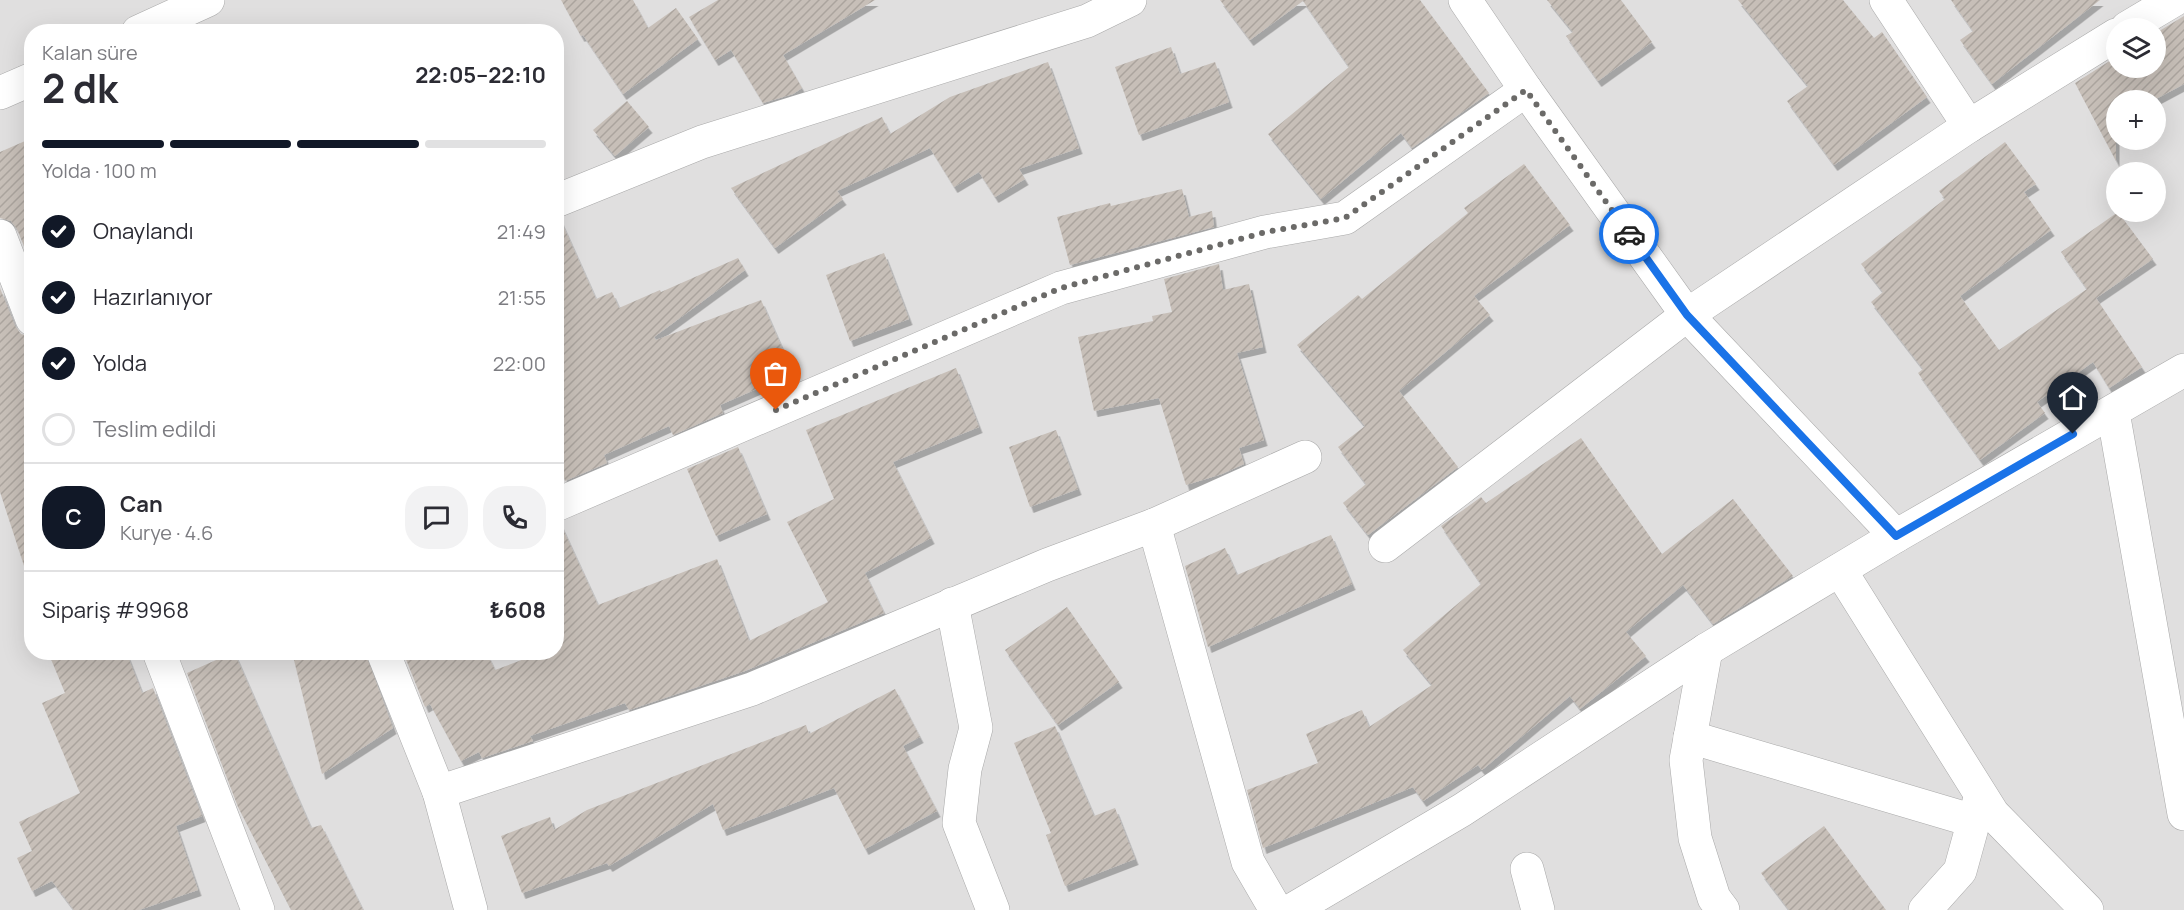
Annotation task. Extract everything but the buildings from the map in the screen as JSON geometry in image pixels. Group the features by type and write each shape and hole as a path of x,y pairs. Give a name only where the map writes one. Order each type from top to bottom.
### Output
{"street":[{"path":"156,24 208,0"},
{"path":"564,198 702,141 1087,21 1130,0"},
{"path":"1465,0 1526,90 1687,315 1896,536"},
{"path":"1886,0 1969,126"},
{"path":"2144,18 2174,0"},
{"path":"1384,546 1687,315 1969,126 2106,41"},
{"path":"0,93 24,82"},
{"path":"564,502 1061,288 1266,232 1345,218 1526,90"},
{"path":"0,236 24,298"},
{"path":"1292,910 1462,810 1706,650 1896,536 2184,370"},
{"path":"2113,412 2179,765 2184,814"},
{"path":"439,792 752,689 1047,565 1154,525 1305,457"},
{"path":"1154,525 1248,862 1276,910"},
{"path":"1840,570 1978,808 1960,871 1925,910"},
{"path":"952,604 976,728 965,770 958,823 993,910"},
{"path":"1706,650 1686,760 1695,838 1714,898 1723,910"},
{"path":"162,660 258,910"},
{"path":"386,660 439,792 471,910"},
{"path":"1690,737 1978,808 1993,814 2087,910"},
{"path":"1527,869 1539,910"}],"shaded area":[{"path":"0,0 2184,0 2184,910 0,910"}],"way so far":[{"path":"776,410 1061,288 1266,232 1345,218 1526,90 1629,234"}],"route":[{"path":"1629,234 1687,315 1896,536 2073,434"}]}
